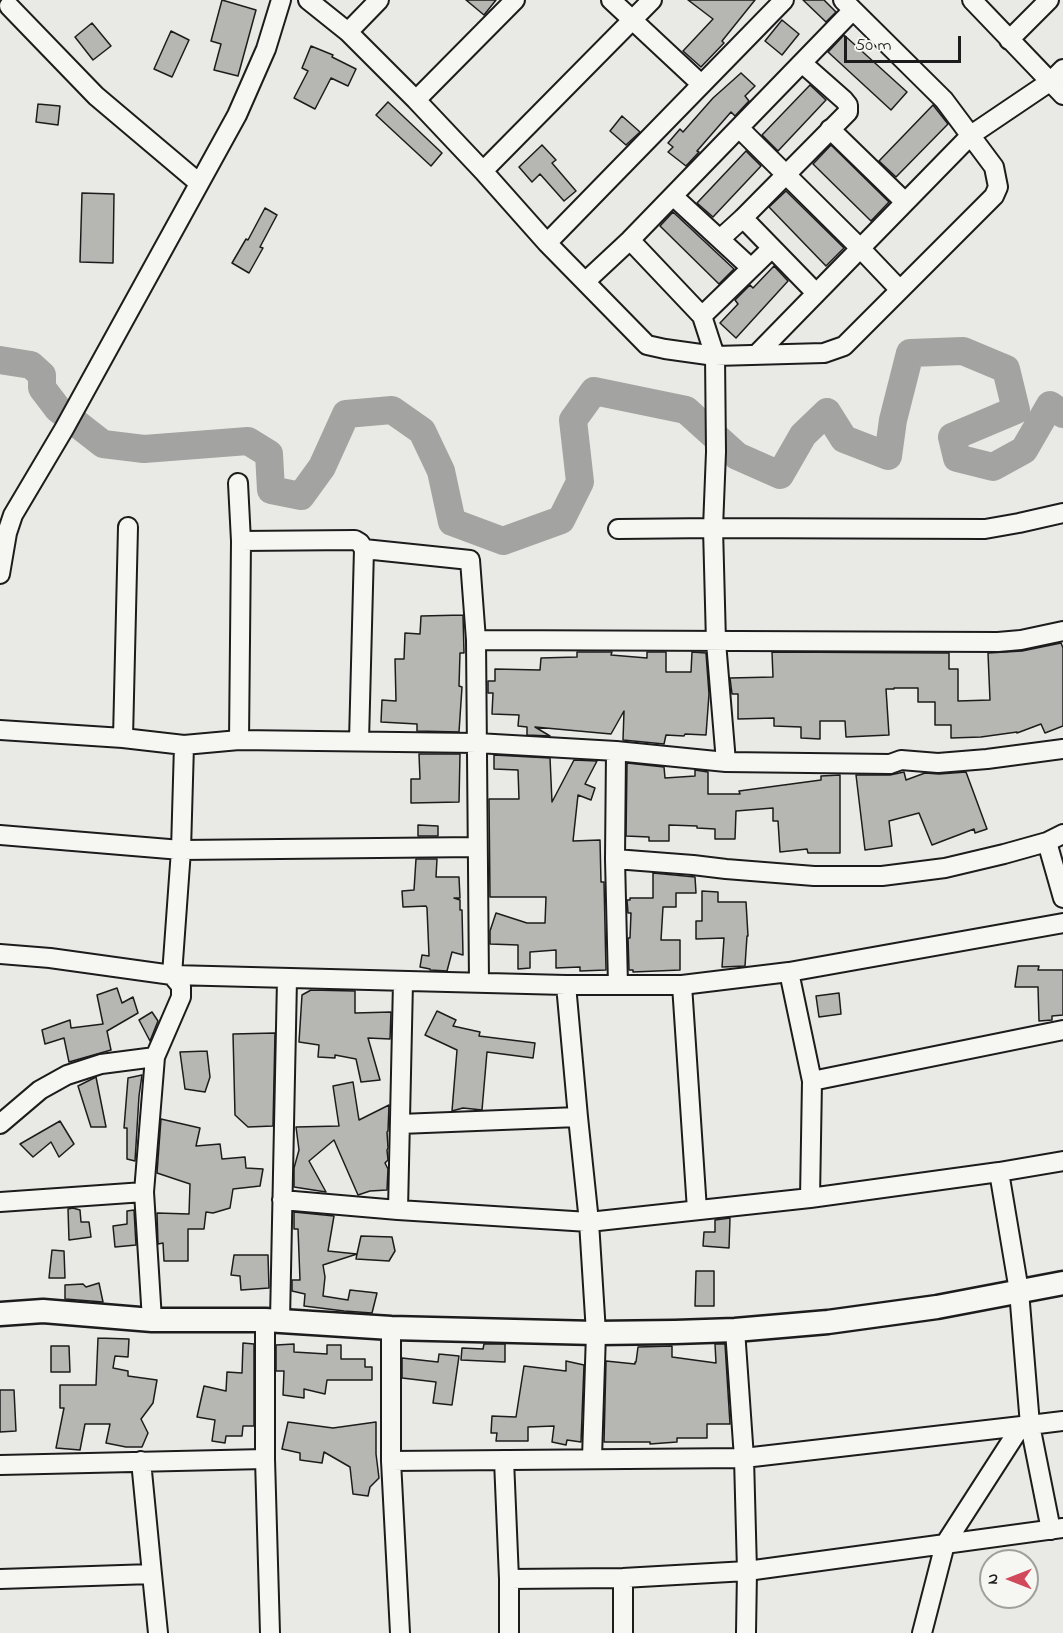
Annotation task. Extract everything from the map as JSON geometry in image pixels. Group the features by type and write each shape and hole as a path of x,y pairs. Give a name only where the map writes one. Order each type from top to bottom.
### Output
{"main road":[{"path":"0,1314 43,1311 152,1320 273,1320 391,1328 596,1333 735,1330 838,1321 937,1307 1063,1283"}],"street":[{"path":"0,574 3,529 64,429 237,115 262,60 281,0"},
{"path":"308,0 348,32 416,100 547,243 647,345 715,356 824,353 844,346 994,196 998,187 994,167 944,100 848,5 802,63 630,240 586,281"},
{"path":"348,32 379,0"},
{"path":"416,100 515,0"},
{"path":"611,0 701,84"},
{"path":"483,171 652,0"},
{"path":"547,243 784,0"},
{"path":"757,354 971,135 1059,82 1009,40 972,0"},
{"path":"1009,40 1049,0"},
{"path":"9,6 96,96 199,183"},
{"path":"720,239 848,112 848,105 802,63"},
{"path":"739,129 900,290"},
{"path":"830,129 905,202"},
{"path":"673,196 751,268"},
{"path":"743,218 816,293"},
{"path":"630,240 702,316 715,356 716,452 713,528 717,642 726,762"},
{"path":"702,316 772,248"},
{"path":"238,483 241,541 239,740"},
{"path":"618,528 985,529 1063,513"},
{"path":"123,738 128,527"},
{"path":"241,541 355,540 364,549 359,741"},
{"path":"364,549 470,560 476,640 479,982"},
{"path":"476,640 998,642 1021,640 1063,631"},
{"path":"0,730 123,738 184,745 239,740 477,743 616,751 726,762 890,764 901,760 938,763 1063,749"},
{"path":"152,1320 144,1192 154,1057 181,997 181,986 172,975 181,850 184,745"},
{"path":"616,751 615,859 618,985"},
{"path":"0,835 181,850 477,847"},
{"path":"615,859 814,876 882,876 945,868 1004,854 1055,838 1063,898"},
{"path":"0,954 50,957 172,975 403,982 682,985 789,972 1063,923"},
{"path":"789,972 812,1081 810,1198"},
{"path":"270,1633 265,1459 282,1200 287,979"},
{"path":"398,1210 403,982"},
{"path":"566,985 589,1222 596,1333 592,1458"},
{"path":"682,985 697,1210"},
{"path":"812,1081 1063,1030"},
{"path":"0,1124 40,1090 67,1076 101,1064 154,1057"},
{"path":"400,1124 578,1117"},
{"path":"282,1200 589,1222 810,1198 1063,1161"},
{"path":"509,1579 622,1578 747,1571 1057,1529 1026,1425 1019,1291 999,1172"},
{"path":"0,1202 144,1192"},
{"path":"391,1328 390,1461 399,1633"},
{"path":"735,1330 744,1458 746,1633"},
{"path":"390,1461 744,1458 1063,1421"},
{"path":"922,1633 945,1544 1026,1425"},
{"path":"0,1465 265,1459"},
{"path":"504,1460 509,1579 508,1633"},
{"path":"141,1461 158,1633"},
{"path":"0,1578 153,1574"},
{"path":"622,1578 623,1633"}],"building":[{"path":"222,0 256,10 238,76 214,70 221,44 211,41"},
{"path":"466,0 496,0 484,15"},
{"path":"688,0 755,0 722,41 724,43 701,67 683,51 713,19"},
{"path":"803,0 824,0 836,12 826,22"},
{"path":"782,20 799,34 782,55 765,41"},
{"path":"92,23 111,46 93,60 75,37"},
{"path":"171,31 189,40 172,77 154,69"},
{"path":"844,35 907,92 891,110 828,52"},
{"path":"311,46 333,55 332,57 356,69 348,86 331,78 315,109 294,98 308,71 302,68"},
{"path":"741,73 755,86 745,96 749,101 735,116 731,112 686,166 668,152 673,147 668,143 680,129 683,132 713,98"},
{"path":"810,85 826,100 778,151 762,135"},
{"path":"388,102 442,153 431,166 376,115"},
{"path":"38,104 60,106 58,125 36,122"},
{"path":"933,105 948,124 896,177 879,161"},
{"path":"622,116 640,132 626,145 610,131"},
{"path":"542,145 556,160 552,163 576,191 564,201 540,174 532,182 519,167"},
{"path":"831,145 889,202 871,221 813,164"},
{"path":"746,151 761,166 713,217 697,203"},
{"path":"786,191 844,248 826,266 769,207"},
{"path":"82,193 114,194 113,263 80,262"},
{"path":"265,208 277,215 249,273 232,263 246,239 248,240"},
{"path":"673,212 734,269 719,284 660,226"},
{"path":"774,266 788,281 736,338 720,323 738,304 735,300 750,285 753,288"},
{"path":"463,615 464,653 460,653 459,686 462,687 459,732 417,731 417,724 381,722 382,700 396,701 395,659 404,659 405,633 420,634 421,616"},
{"path":"1061,643 1063,648 1063,726 1045,733 1041,724 1017,733 951,738 951,725 935,725 935,702 918,702 918,688 894,688 886,689 889,735 846,737 845,721 820,721 820,739 801,738 801,727 774,726 774,718 738,719 738,694 732,694 730,678 773,677 772,652 949,653 949,669 958,669 958,701 990,700 988,653 1022,651"},
{"path":"577,652 612,652 611,655 647,658 647,652 666,652 666,672 691,672 692,652 706,653 709,694 706,735 666,735 664,744 623,740 624,711 611,734 535,727 550,736 527,735 527,727 518,726 519,715 492,714 493,693 488,693 488,681 495,681 495,669 540,670 541,658 577,657"},
{"path":"419,754 460,754 459,802 411,803 411,779 420,779"},
{"path":"494,755 550,758 552,802 574,760 597,761 585,784 595,788 591,800 578,795 573,841 600,840 601,882 604,882 606,970 580,971 580,967 556,968 556,950 530,952 530,968 518,969 518,945 490,944 490,931 496,913 527,923 545,923 546,897 490,897 489,799 519,799 518,770 494,769"},
{"path":"627,763 664,767 665,778 695,776 695,770 708,772 708,794 740,794 739,791 821,780 821,776 840,775 840,853 808,853 807,849 780,852 778,821 773,821 773,808 736,811 735,839 715,839 715,829 669,825 669,841 649,841 649,837 626,836"},
{"path":"904,772 906,780 925,773 966,772 987,829 975,833 974,829 932,845 919,813 889,821 892,846 865,850 856,775 890,775"},
{"path":"418,825 438,826 438,836 418,836"},
{"path":"416,859 437,859 436,877 459,877 460,898 454,898 460,900 460,910 462,910 463,955 452,952 447,971 420,967 422,955 429,956 427,908 426,906 403,907 402,891 414,890"},
{"path":"653,873 695,877 696,893 676,893 676,907 663,907 661,940 680,940 680,970 633,972 629,970 628,938 630,938 631,913 628,913 627,900 653,898"},
{"path":"702,891 718,892 718,902 746,902 748,936 745,966 722,967 724,938 696,939 696,921 702,921"},
{"path":"1018,966 1039,966 1038,970 1063,970 1063,1015 1052,1016 1052,1020 1039,1021 1038,987 1015,987"},
{"path":"117,988 122,1003 133,997 138,1013 107,1031 111,1050 69,1062 64,1038 45,1044 42,1030 70,1020 71,1028 103,1024 97,995"},
{"path":"311,990 355,991 355,1013 391,1012 390,1039 368,1038 380,1080 361,1082 356,1059 335,1055 335,1058 318,1057 319,1045 299,1042 302,995"},
{"path":"839,993 841,1014 819,1017 816,996"},
{"path":"437,1011 456,1020 453,1026 480,1032 479,1036 535,1043 533,1058 487,1052 482,1110 463,1108 452,1111 457,1050 425,1035"},
{"path":"152,1012 158,1021 150,1041 139,1020"},
{"path":"275,1033 273,1126 248,1127 235,1115 233,1034"},
{"path":"207,1051 210,1077 205,1092 185,1089 180,1052"},
{"path":"142,1075 135,1161 127,1159 127,1128 124,1128 128,1078"},
{"path":"96,1077 106,1127 91,1127 78,1086"},
{"path":"353,1082 359,1120 389,1105 388,1160 385,1163 388,1169 387,1190 370,1191 358,1195 334,1140 309,1161 326,1192 294,1187 294,1168 299,1150 296,1127 339,1126 333,1086"},
{"path":"161,1119 200,1128 196,1146 220,1144 222,1159 245,1157 246,1168 263,1169 260,1186 233,1189 230,1208 213,1213 206,1212 204,1229 188,1229 188,1261 164,1261 163,1243 158,1244 157,1213 189,1214 190,1184 157,1173"},
{"path":"60,1121 74,1144 59,1157 51,1142 33,1157 20,1144"},
{"path":"68,1209 80,1210 81,1222 89,1222 91,1237 69,1240"},
{"path":"134,1210 136,1245 115,1247 113,1226 127,1224 127,1211"},
{"path":"294,1212 334,1216 328,1251 357,1254 323,1265 325,1277 323,1296 348,1300 350,1290 377,1293 372,1313 304,1306 305,1294 292,1291 292,1280 300,1280 298,1229 294,1229"},
{"path":"730,1218 729,1248 703,1246 704,1232 715,1232 715,1220"},
{"path":"361,1236 392,1237 395,1251 389,1261 356,1259"},
{"path":"52,1250 64,1251 65,1278 49,1278"},
{"path":"234,1255 268,1255 269,1288 241,1290 240,1276 231,1275"},
{"path":"696,1271 714,1271 714,1306 695,1306"},
{"path":"99,1283 103,1302 65,1299 65,1285 83,1284 86,1287"},
{"path":"98,1338 129,1339 128,1357 115,1356 113,1368 128,1371 128,1376 157,1380 153,1403 141,1419 148,1433 142,1447 126,1447 106,1443 110,1424 85,1424 80,1450 56,1448 64,1408 60,1408 60,1385 96,1385"},
{"path":"243,1343 254,1344 254,1426 243,1426 242,1436 226,1436 225,1443 212,1441 215,1420 197,1417 204,1386 226,1391 227,1372 242,1373"},
{"path":"294,1344 294,1352 327,1354 327,1345 341,1345 341,1359 365,1359 365,1367 372,1367 372,1380 327,1380 325,1394 304,1389 304,1398 283,1395 284,1371 276,1371 276,1345"},
{"path":"484,1344 505,1344 505,1362 461,1360 462,1348 483,1349"},
{"path":"715,1344 725,1344 730,1424 707,1424 707,1438 677,1438 677,1442 650,1444 650,1442 604,1442 606,1361 635,1364 638,1347 672,1346 672,1357 716,1363"},
{"path":"51,1346 69,1346 70,1372 51,1372"},
{"path":"439,1354 459,1356 452,1405 433,1403 436,1382 402,1378 402,1358 438,1362"},
{"path":"566,1361 584,1365 581,1442 567,1440 566,1445 552,1442 554,1426 528,1427 528,1441 496,1441 497,1433 491,1433 492,1416 516,1417 524,1366 566,1371"},
{"path":"0,1390 14,1390 16,1431 0,1432"},
{"path":"288,1422 333,1428 376,1422 379,1478 370,1487 368,1496 353,1494 350,1467 324,1452 322,1463 300,1460 300,1453 282,1449"}],"waterway":[{"path":"0,360 31,365 42,375 42,388 58,409 103,444 144,449 248,441 269,454 271,490 301,496 322,467 346,414 392,410 422,431 441,471 452,522 503,541 561,520 580,482 573,420 594,391 686,410 737,456 780,475 803,435 827,412 844,439 888,456 893,420 910,353 963,351 1006,369 1016,410 952,437 957,458 993,467 1024,450 1050,405 1063,414"}]}
